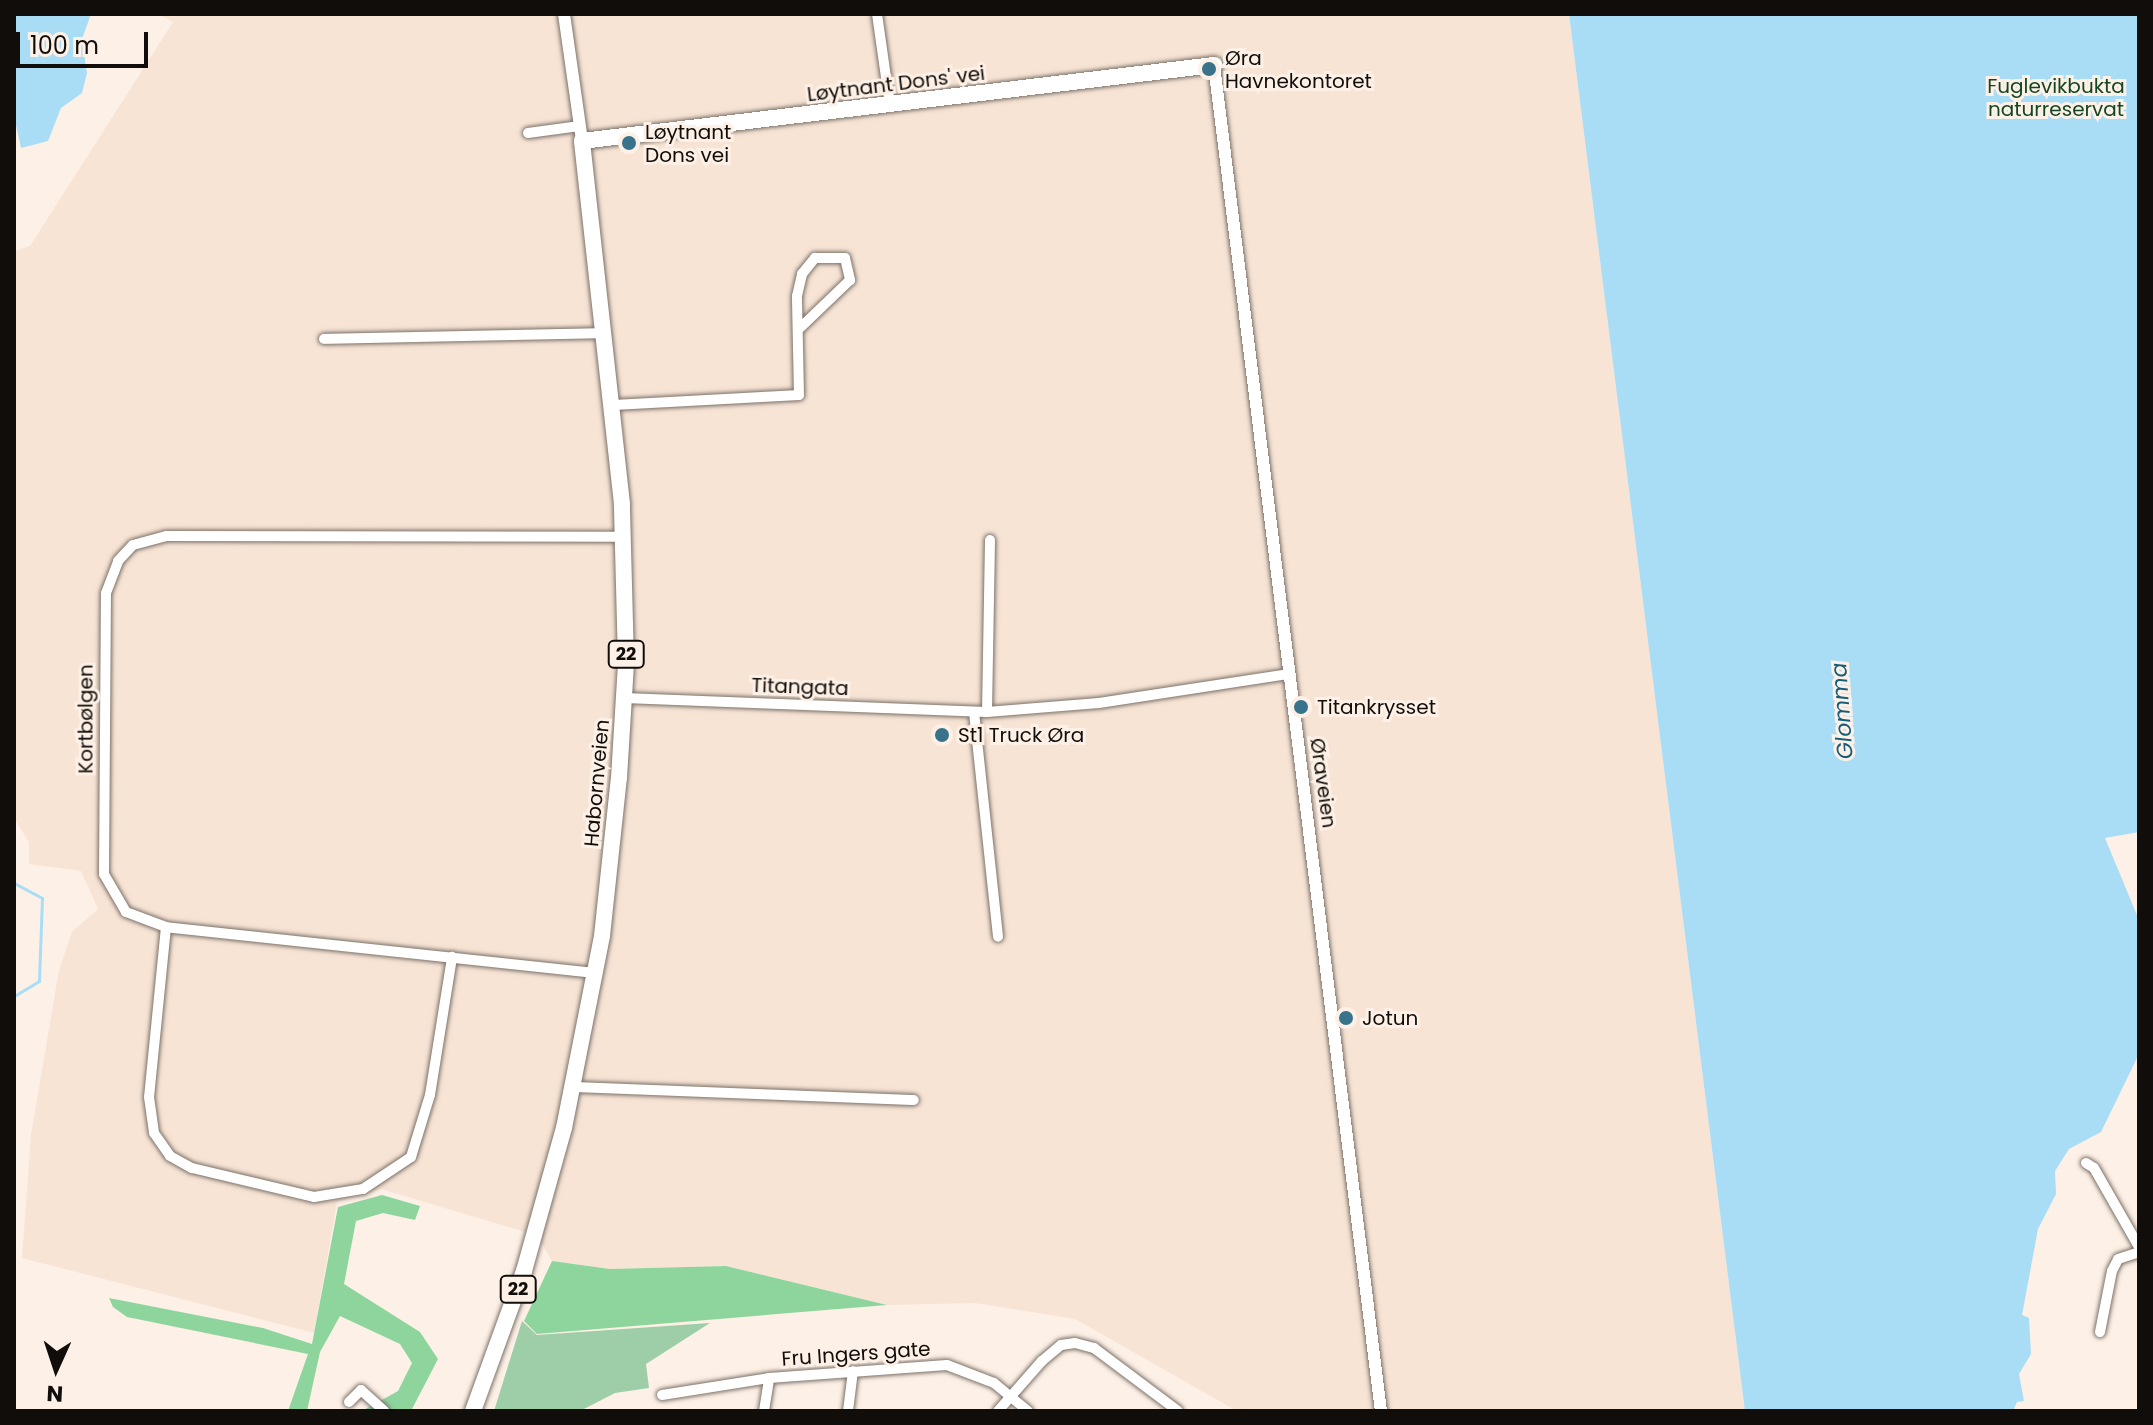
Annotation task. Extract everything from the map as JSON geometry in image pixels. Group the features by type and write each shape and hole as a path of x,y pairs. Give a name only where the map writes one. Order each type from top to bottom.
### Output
{"highway":[{"name":"Løytnant Dons' vei","path":"581,133 890,105 1214,65"},
{"name":"Habornveien","path":"473,1411 524,1271 573,1087 595,973 624,698 624,537 614,405 581,133"}],"street":[{"path":"528,133 581,133 564,14"},
{"path":"877,14 890,105"},
{"name":"Øraveien","path":"1214,65 1381,1411"},
{"path":"614,405 798,396 798,289 809,262 845,258 850,280 800,328"},
{"path":"324,339 605,333"},
{"name":"Kortbølgen","path":"595,973 166,927 126,912 104,874 106,593 118,561 133,545 167,536 624,537"},
{"path":"987,712 990,540"},
{"name":"Titangata","path":"624,698 987,712 1087,704 1288,674"},
{"path":"974,712 998,937"},
{"path":"166,927 149,1097 154,1133 170,1156 192,1168 314,1197 363,1189 411,1157 430,1095 452,957"},
{"path":"573,1087 914,1100"},
{"path":"2086,1163 2094,1168 2139,1249 2118,1259 2112,1271 2100,1332"},
{"path":"998,1411 1061,1345 1075,1343 1094,1348 1178,1411"},
{"name":"Fru Ingers gate","path":"662,1395 769,1378 947,1365 1011,1396 1028,1411"},
{"path":"848,1411 853,1371"},
{"name":"Fru Ingers gate","path":"764,1411 769,1378"},
{"path":"349,1402 361,1390 384,1411"}],"shaded area":[{"path":"158,14 1569,14 1745,1411 1237,1411 1075,1319 975,1303 887,1305 726,1266 610,1269 552,1261 540,1240 522,1231 381,1189 337,1202 314,1333 22,1258 31,1135 59,970 72,932 98,909 81,871 29,864 29,842 14,818 14,251 30,246 173,22"}],"green space":[{"path":"382,1195 420,1206 415,1220 383,1213 356,1221 344,1284 420,1332 438,1359 411,1411 362,1411 398,1391 412,1363 400,1344 340,1316 320,1352 307,1411 288,1411 308,1354 127,1317 113,1307 109,1298 263,1328 312,1344 338,1207"},
{"path":"552,1261 610,1269 726,1266 887,1305 537,1334 524,1321"},
{"path":"522,1321 537,1335 710,1323 646,1364 649,1388 615,1393 580,1411 494,1411"}],"water":[{"path":"14,14 91,14 82,39 87,73 82,93 61,108 48,141 21,148 14,116"},
{"name":"Glomma","path":"1569,14 2139,14 2139,832 2105,838 2139,920 2139,1054 2101,1132 2069,1149 2055,1171 2056,1194 2038,1229 2022,1315 2029,1318 2031,1354 2019,1374 2024,1401 2017,1402 2013,1411 1745,1411"}],"waterway":[{"path":"14,883 42,898 39,981 14,996"}],"place":[{"name":"Øra Havnekontoret","path":"1209,69"},
{"name":"Løytnant Dons vei","path":"629,143"},
{"name":"Titankrysset","path":"1301,707"},
{"name":"St1 Truck Øra","path":"942,735"},
{"name":"Jotun","path":"1346,1018"}],"park label":[{"name":"Fuglevikbukta naturreservat","path":"2056,98"}]}
